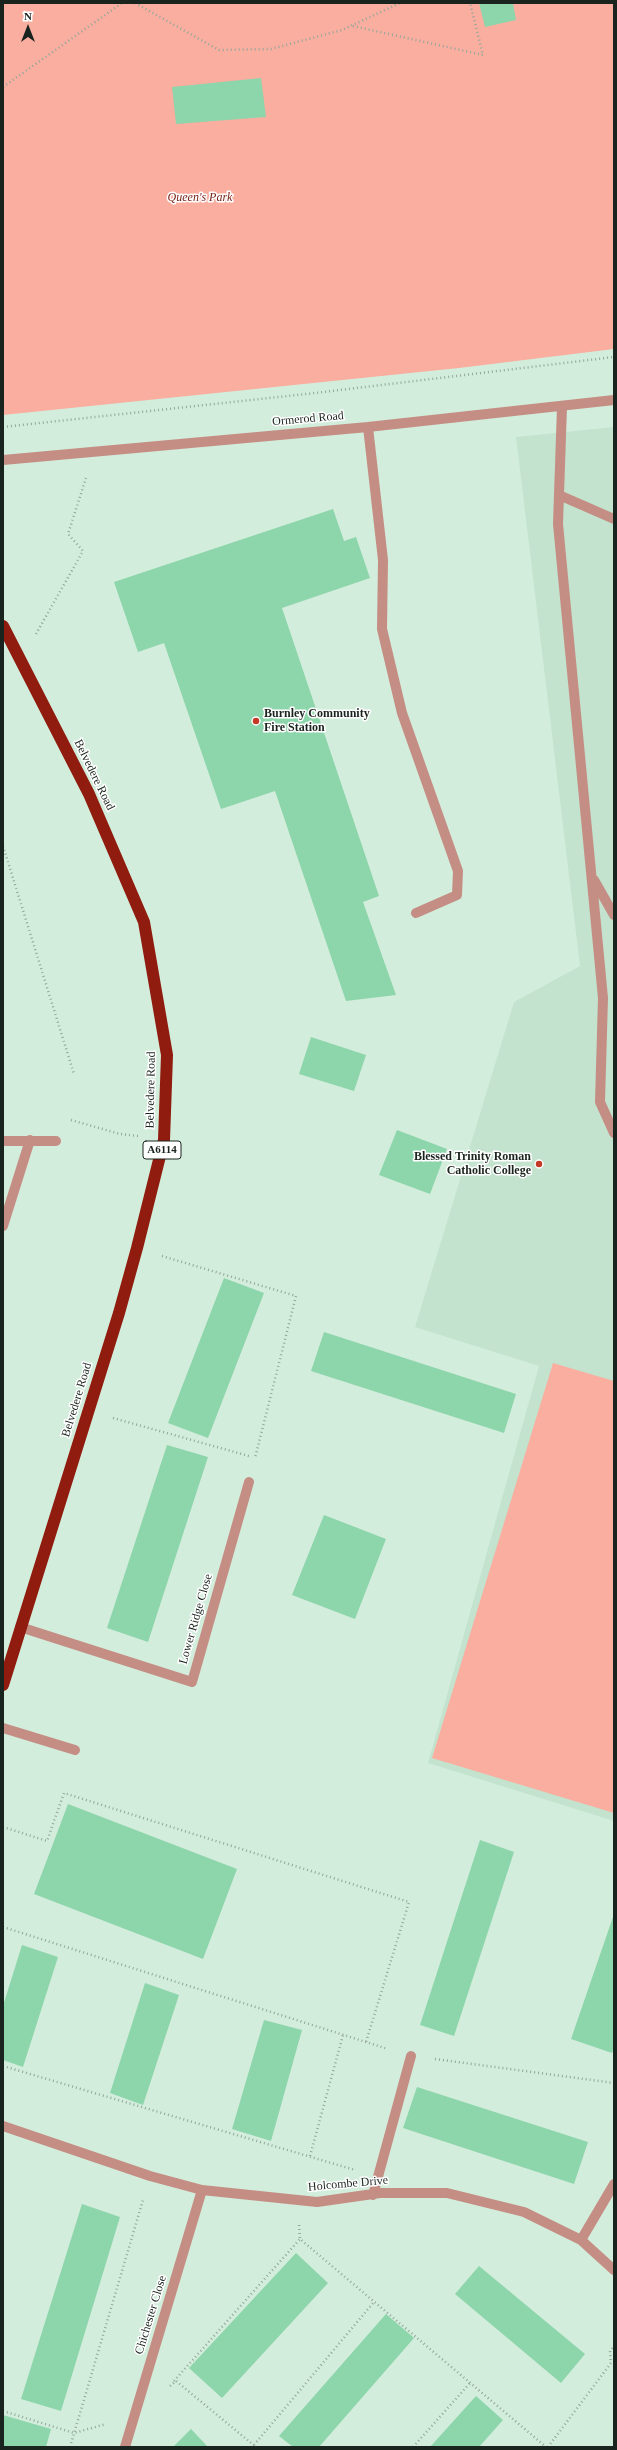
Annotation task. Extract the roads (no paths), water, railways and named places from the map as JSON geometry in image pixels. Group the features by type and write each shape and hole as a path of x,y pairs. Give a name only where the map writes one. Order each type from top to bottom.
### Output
{"highway":[{"name":"Belvedere Road","path":"3,626 89,794 144,922 167,1055 164,1140 137,1248 3,1685"}],"street":[{"name":"Ormerod Road","path":"3,460 94,450 368,427 562,407 614,400"},
{"path":"562,407 558,524 603,998 600,1102 614,1133"},
{"path":"368,427 383,560 382,630 402,713 458,871 457,895 416,914"},
{"path":"559,495 614,518"},
{"path":"592,876 614,916"},
{"path":"3,1226 30,1140"},
{"path":"3,1141 56,1141"},
{"name":"Lower Ridge Close","path":"20,1627 192,1682 249,1482"},
{"path":"3,1728 75,1750"},
{"path":"372,2195 411,2056"},
{"name":"Holcombe Drive","path":"3,2126 150,2176 202,2190 317,2202 372,2195 447,2193 524,2212 581,2240 614,2270"},
{"path":"581,2240 614,2184"},
{"name":"Chichester Close","path":"125,2447 202,2190"}],"place":[{"name":"Burnley Community Fire Station","path":"256,721"},
{"name":"Blessed Trinity Roman Catholic College","path":"539,1164"}],"park label":[{"name":"Queen's Park","path":"200,198"}]}
